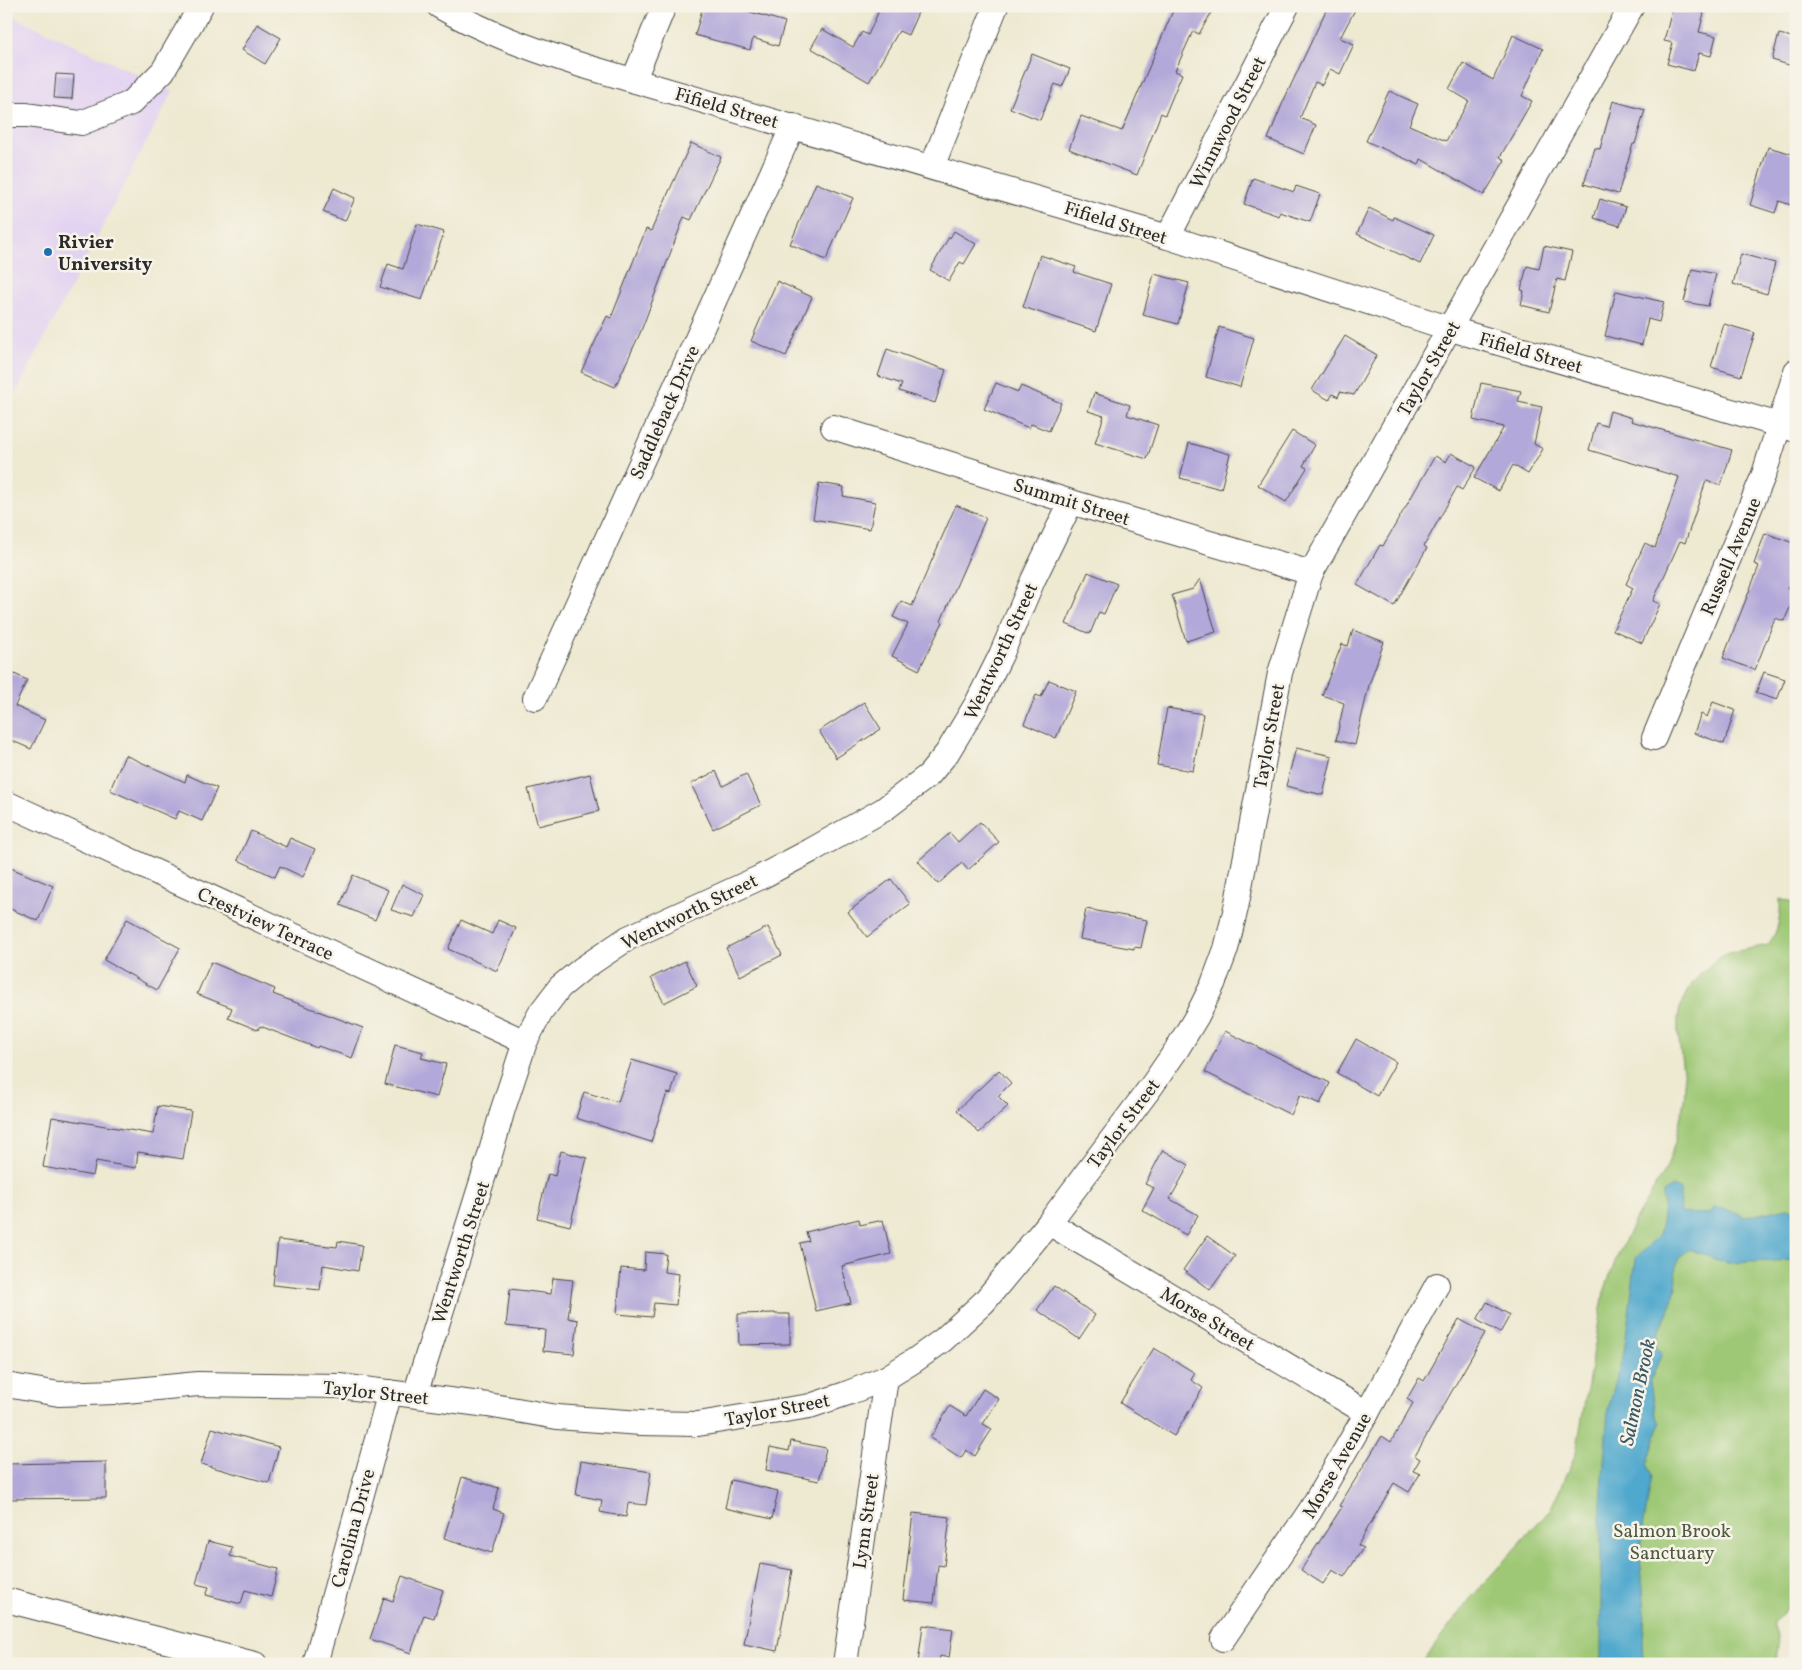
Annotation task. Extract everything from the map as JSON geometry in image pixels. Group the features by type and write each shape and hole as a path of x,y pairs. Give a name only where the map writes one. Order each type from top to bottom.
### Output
{"street":[{"path":"6,115 27,115 81,123 131,103 163,71 201,6"},
{"name":"Fifield Street","path":"439,6 488,32 535,50 1168,237 1451,328 1788,427"},
{"path":"634,79 664,6"},
{"path":"932,167 996,6"},
{"name":"Winnwood Street","path":"1168,237 1287,6"},
{"name":"Taylor Street","path":"6,1385 59,1394 115,1392 198,1384 340,1386 488,1405 557,1417 641,1423 698,1424 810,1406 848,1393 886,1378 915,1360 964,1322 984,1302 1049,1223 1153,1084 1197,1016 1213,984 1226,949 1236,908 1280,673 1311,573 1632,6"},
{"name":"Saddleback Drive","path":"535,698 792,126"},
{"name":"Russell Avenue","path":"1654,738 1764,474 1788,427 1796,371"},
{"name":"Summit Street","path":"833,427 1071,502 1311,573"},
{"name":"Wentworth Street","path":"415,1395 503,1109 526,1042 541,1012 560,987 582,969 628,938 759,878 810,851 883,810 929,775 952,745 976,705 1071,502"},
{"name":"Crestview Terrace","path":"6,803 526,1042"},
{"name":"Morse Street","path":"1049,1223 1367,1413"},
{"name":"Morse Avenue","path":"1223,1639 1310,1511 1367,1413 1437,1285"},
{"name":"Lynn Street","path":"845,1664 886,1378"},
{"name":"Carolina Drive","path":"315,1664 390,1392"},
{"path":"6,1600 255,1664"}],"shaded area":[{"name":"Rivier University","path":"6,13 173,91 6,412"}],"green space":[{"name":"Salmon Brook Sanctuary","path":"1780,899 1796,904 1796,1572 1794,1593 1789,1607 1773,1623 1778,1643 1776,1659 1773,1664 1421,1664 1470,1599 1551,1508 1576,1453 1604,1292 1616,1259 1636,1218 1667,1167 1675,1142 1684,1101 1685,1086 1678,1034 1680,1008 1693,982 1714,961 1728,953 1768,945 1775,934 1778,923"}],"water":[{"name":"Salmon Brook","path":"1673,1186 1680,1190 1680,1212 1683,1213 1710,1214 1715,1207 1735,1212 1745,1217 1788,1208 1796,1211 1796,1260 1726,1263 1689,1249 1678,1260 1677,1284 1655,1347 1662,1353 1650,1382 1655,1413 1660,1423 1647,1466 1652,1475 1640,1557 1645,1611 1644,1664 1601,1664 1601,1503 1608,1409 1624,1352 1636,1258 1659,1235 1663,1218 1663,1192"}],"building":[{"path":"703,6 730,6 785,22 778,46 753,38 750,50 695,35"},
{"path":"881,6 921,6 908,35 899,31 869,82 811,48 822,29 853,47 862,32 868,35"},
{"path":"1175,6 1215,6 1199,34 1193,31 1175,71 1182,74 1165,115 1161,113 1137,175 1069,149 1081,116 1122,131"},
{"path":"1328,6 1357,6 1340,38 1354,44 1340,74 1330,69 1322,85 1315,82 1300,118 1316,125 1304,154 1268,139 1283,102"},
{"path":"1673,6 1704,13 1699,32 1716,36 1711,56 1699,53 1694,71 1667,64 1673,43 1664,41"},
{"path":"257,24 281,38 265,64 242,50"},
{"path":"1779,34 1796,38 1796,67 1772,60"},
{"path":"1513,35 1543,49 1522,96 1532,101 1500,157 1505,160 1484,195 1421,159 1419,165 1366,141 1389,91 1418,104 1409,125 1446,141 1469,101 1449,89 1463,63 1493,80"},
{"path":"1032,54 1070,69 1062,87 1055,84 1040,120 1010,108"},
{"path":"56,74 74,75 72,99 54,98"},
{"path":"1613,101 1645,110 1618,194 1584,184 1595,148 1600,149"},
{"path":"691,143 721,157 691,220 684,217 641,331 615,387 581,372 607,316 611,318 646,229 651,231"},
{"path":"1768,147 1796,155 1796,190 1791,205 1779,201 1775,213 1750,205"},
{"path":"1253,178 1294,192 1296,186 1320,194 1310,222 1280,212 1279,216 1244,204"},
{"path":"816,183 853,198 826,260 790,244"},
{"path":"334,188 355,198 345,221 323,212"},
{"path":"1600,199 1626,207 1620,226 1594,218"},
{"path":"1369,208 1393,220 1394,217 1434,235 1420,264 1357,234"},
{"path":"417,224 444,232 422,300 380,287 388,264 403,269"},
{"path":"954,231 976,244 964,264 960,262 949,281 930,270"},
{"path":"1544,246 1572,252 1565,281 1557,279 1549,312 1521,305 1524,291 1521,290 1527,266 1539,269"},
{"path":"1741,254 1775,263 1767,294 1733,284"},
{"path":"1040,255 1076,267 1074,272 1111,284 1096,331 1023,307"},
{"path":"1692,269 1716,274 1708,306 1684,302"},
{"path":"1154,274 1189,283 1178,324 1143,315"},
{"path":"777,281 812,297 786,356 751,341"},
{"path":"1616,291 1664,302 1659,322 1648,319 1642,345 1605,336"},
{"path":"1724,324 1755,333 1741,376 1711,367"},
{"path":"1219,327 1254,338 1240,387 1206,377"},
{"path":"1345,336 1377,355 1354,395 1340,392 1338,397 1333,394 1329,400 1312,390"},
{"path":"887,349 946,370 935,403 899,391 902,384 878,376"},
{"path":"996,383 1018,392 1021,386 1061,403 1049,431 1031,424 1029,428 984,409"},
{"path":"1481,383 1521,391 1518,402 1542,407 1534,444 1543,449 1528,474 1513,465 1499,491 1474,478 1504,427 1473,420"},
{"path":"1094,393 1130,405 1127,415 1158,425 1147,459 1095,443 1104,416 1088,411"},
{"path":"1610,411 1632,418 1631,421 1732,450 1721,485 1706,481 1685,543 1680,541 1653,601 1660,604 1642,643 1613,630 1633,588 1626,584 1645,543 1655,548 1679,477 1589,450 1596,423 1606,426"},
{"path":"1292,431 1315,445 1303,466 1307,468 1286,502 1258,485"},
{"path":"1189,443 1230,454 1221,489 1180,478"},
{"path":"1451,453 1476,467 1462,490 1457,487 1424,546 1427,548 1394,606 1357,585 1380,545 1383,546 1435,456 1446,462"},
{"path":"819,483 844,487 843,496 875,502 870,529 813,519"},
{"path":"956,505 986,518 941,621 943,622 919,670 892,656 908,624 893,617 901,601 912,606"},
{"path":"1765,533 1796,544 1796,566 1787,589 1796,592 1796,594 1784,621 1775,618 1755,670 1723,658 1759,566 1754,564"},
{"path":"1088,572 1117,584 1104,614 1099,612 1090,634 1066,624"},
{"path":"1200,579 1216,632 1186,641 1172,595 1193,589"},
{"path":"1353,630 1384,642 1369,685 1355,745 1336,740 1344,703 1322,695 1342,644 1348,646"},
{"path":"6,670 27,680 15,706 45,720 31,749 6,738"},
{"path":"1764,672 1785,679 1777,700 1756,693"},
{"path":"1049,680 1076,691 1056,738 1024,724 1036,695 1041,697"},
{"path":"864,702 881,729 836,758 819,731"},
{"path":"1713,702 1735,710 1724,744 1694,733 1701,714 1707,717"},
{"path":"1167,708 1203,714 1193,771 1157,765"},
{"path":"1296,748 1332,756 1323,795 1286,786"},
{"path":"125,755 185,782 187,775 217,788 202,821 179,811 175,819 110,790"},
{"path":"716,771 723,786 746,774 761,805 713,829 691,784"},
{"path":"590,774 599,811 538,826 528,789"},
{"path":"980,822 999,842 968,870 962,863 938,884 918,861 950,833 958,842"},
{"path":"251,831 286,847 290,838 315,849 303,877 280,866 275,877 238,860"},
{"path":"6,866 53,886 38,921 6,907"},
{"path":"353,875 388,890 375,920 340,905"},
{"path":"891,879 910,904 867,937 848,912"},
{"path":"402,884 424,895 414,917 391,910"},
{"path":"1086,909 1147,920 1141,948 1134,947 1134,949 1080,939"},
{"path":"127,919 180,948 157,990 104,960"},
{"path":"461,920 492,934 498,920 516,928 497,971 448,949"},
{"path":"768,927 782,955 740,976 726,948"},
{"path":"685,961 697,986 664,1003 651,978"},
{"path":"211,962 275,989 273,994 363,1028 352,1058 318,1046 317,1048 260,1026 258,1030 228,1018 232,1008 197,994"},
{"path":"1225,1031 1330,1083 1320,1104 1300,1095 1291,1115 1205,1072"},
{"path":"1356,1039 1396,1062 1377,1096 1337,1073"},
{"path":"395,1045 423,1052 421,1058 446,1064 437,1097 385,1084"},
{"path":"632,1060 677,1074 671,1094 667,1093 651,1142 576,1118 584,1092 618,1102"},
{"path":"999,1070 1011,1083 998,1096 1008,1106 979,1133 957,1110"},
{"path":"158,1106 191,1111 183,1159 138,1152 136,1168 96,1161 93,1176 43,1167 52,1117 153,1134"},
{"path":"1163,1150 1189,1165 1170,1199 1198,1215 1186,1235 1142,1210 1154,1188 1145,1184"},
{"path":"561,1151 587,1158 570,1226 537,1218 548,1174 555,1176"},
{"path":"859,1219 860,1225 883,1220 891,1254 842,1266 851,1303 816,1311 800,1243 809,1241 806,1232"},
{"path":"1207,1236 1235,1256 1210,1290 1183,1270"},
{"path":"278,1240 337,1247 338,1241 362,1245 358,1271 323,1265 320,1290 273,1285"},
{"path":"645,1252 666,1254 664,1272 679,1274 676,1305 654,1303 652,1317 617,1314 621,1268 644,1270"},
{"path":"553,1278 573,1280 568,1318 578,1320 574,1354 543,1351 545,1330 506,1326 510,1289 551,1294"},
{"path":"1054,1286 1095,1315 1079,1339 1037,1310"},
{"path":"1487,1302 1510,1315 1500,1333 1477,1320"},
{"path":"738,1314 790,1314 790,1344 739,1345"},
{"path":"1459,1319 1485,1333 1415,1456 1420,1459 1413,1471 1420,1474 1409,1492 1394,1483 1358,1545 1363,1548 1344,1577 1332,1570 1323,1584 1301,1570 1342,1507 1339,1506 1382,1436 1391,1442 1413,1403 1407,1399 1419,1378 1424,1381"},
{"path":"1154,1348 1195,1373 1191,1380 1203,1388 1174,1436 1120,1403"},
{"path":"983,1389 999,1399 983,1424 992,1429 975,1456 966,1450 961,1458 930,1438 950,1406 966,1416"},
{"path":"212,1428 279,1447 269,1483 201,1464"},
{"path":"791,1441 826,1448 819,1481 766,1470 770,1447 789,1451"},
{"path":"581,1461 651,1472 646,1505 628,1503 626,1517 600,1512 602,1500 576,1495"},
{"path":"106,1462 106,1498 6,1499 6,1464"},
{"path":"462,1477 499,1488 493,1509 504,1513 492,1553 444,1538"},
{"path":"731,1480 778,1491 772,1519 725,1508"},
{"path":"913,1513 950,1517 944,1566 938,1565 934,1603 903,1600"},
{"path":"208,1541 232,1547 230,1556 278,1569 271,1597 245,1590 241,1604 206,1595 209,1587 196,1584"},
{"path":"760,1564 792,1570 777,1651 744,1644"},
{"path":"402,1576 443,1590 434,1618 424,1615 411,1653 370,1639 384,1598 393,1601"},
{"path":"923,1625 953,1629 949,1658 940,1656 939,1664 918,1664"}],"place":[{"name":"Rivier University","path":"48,252"}]}
